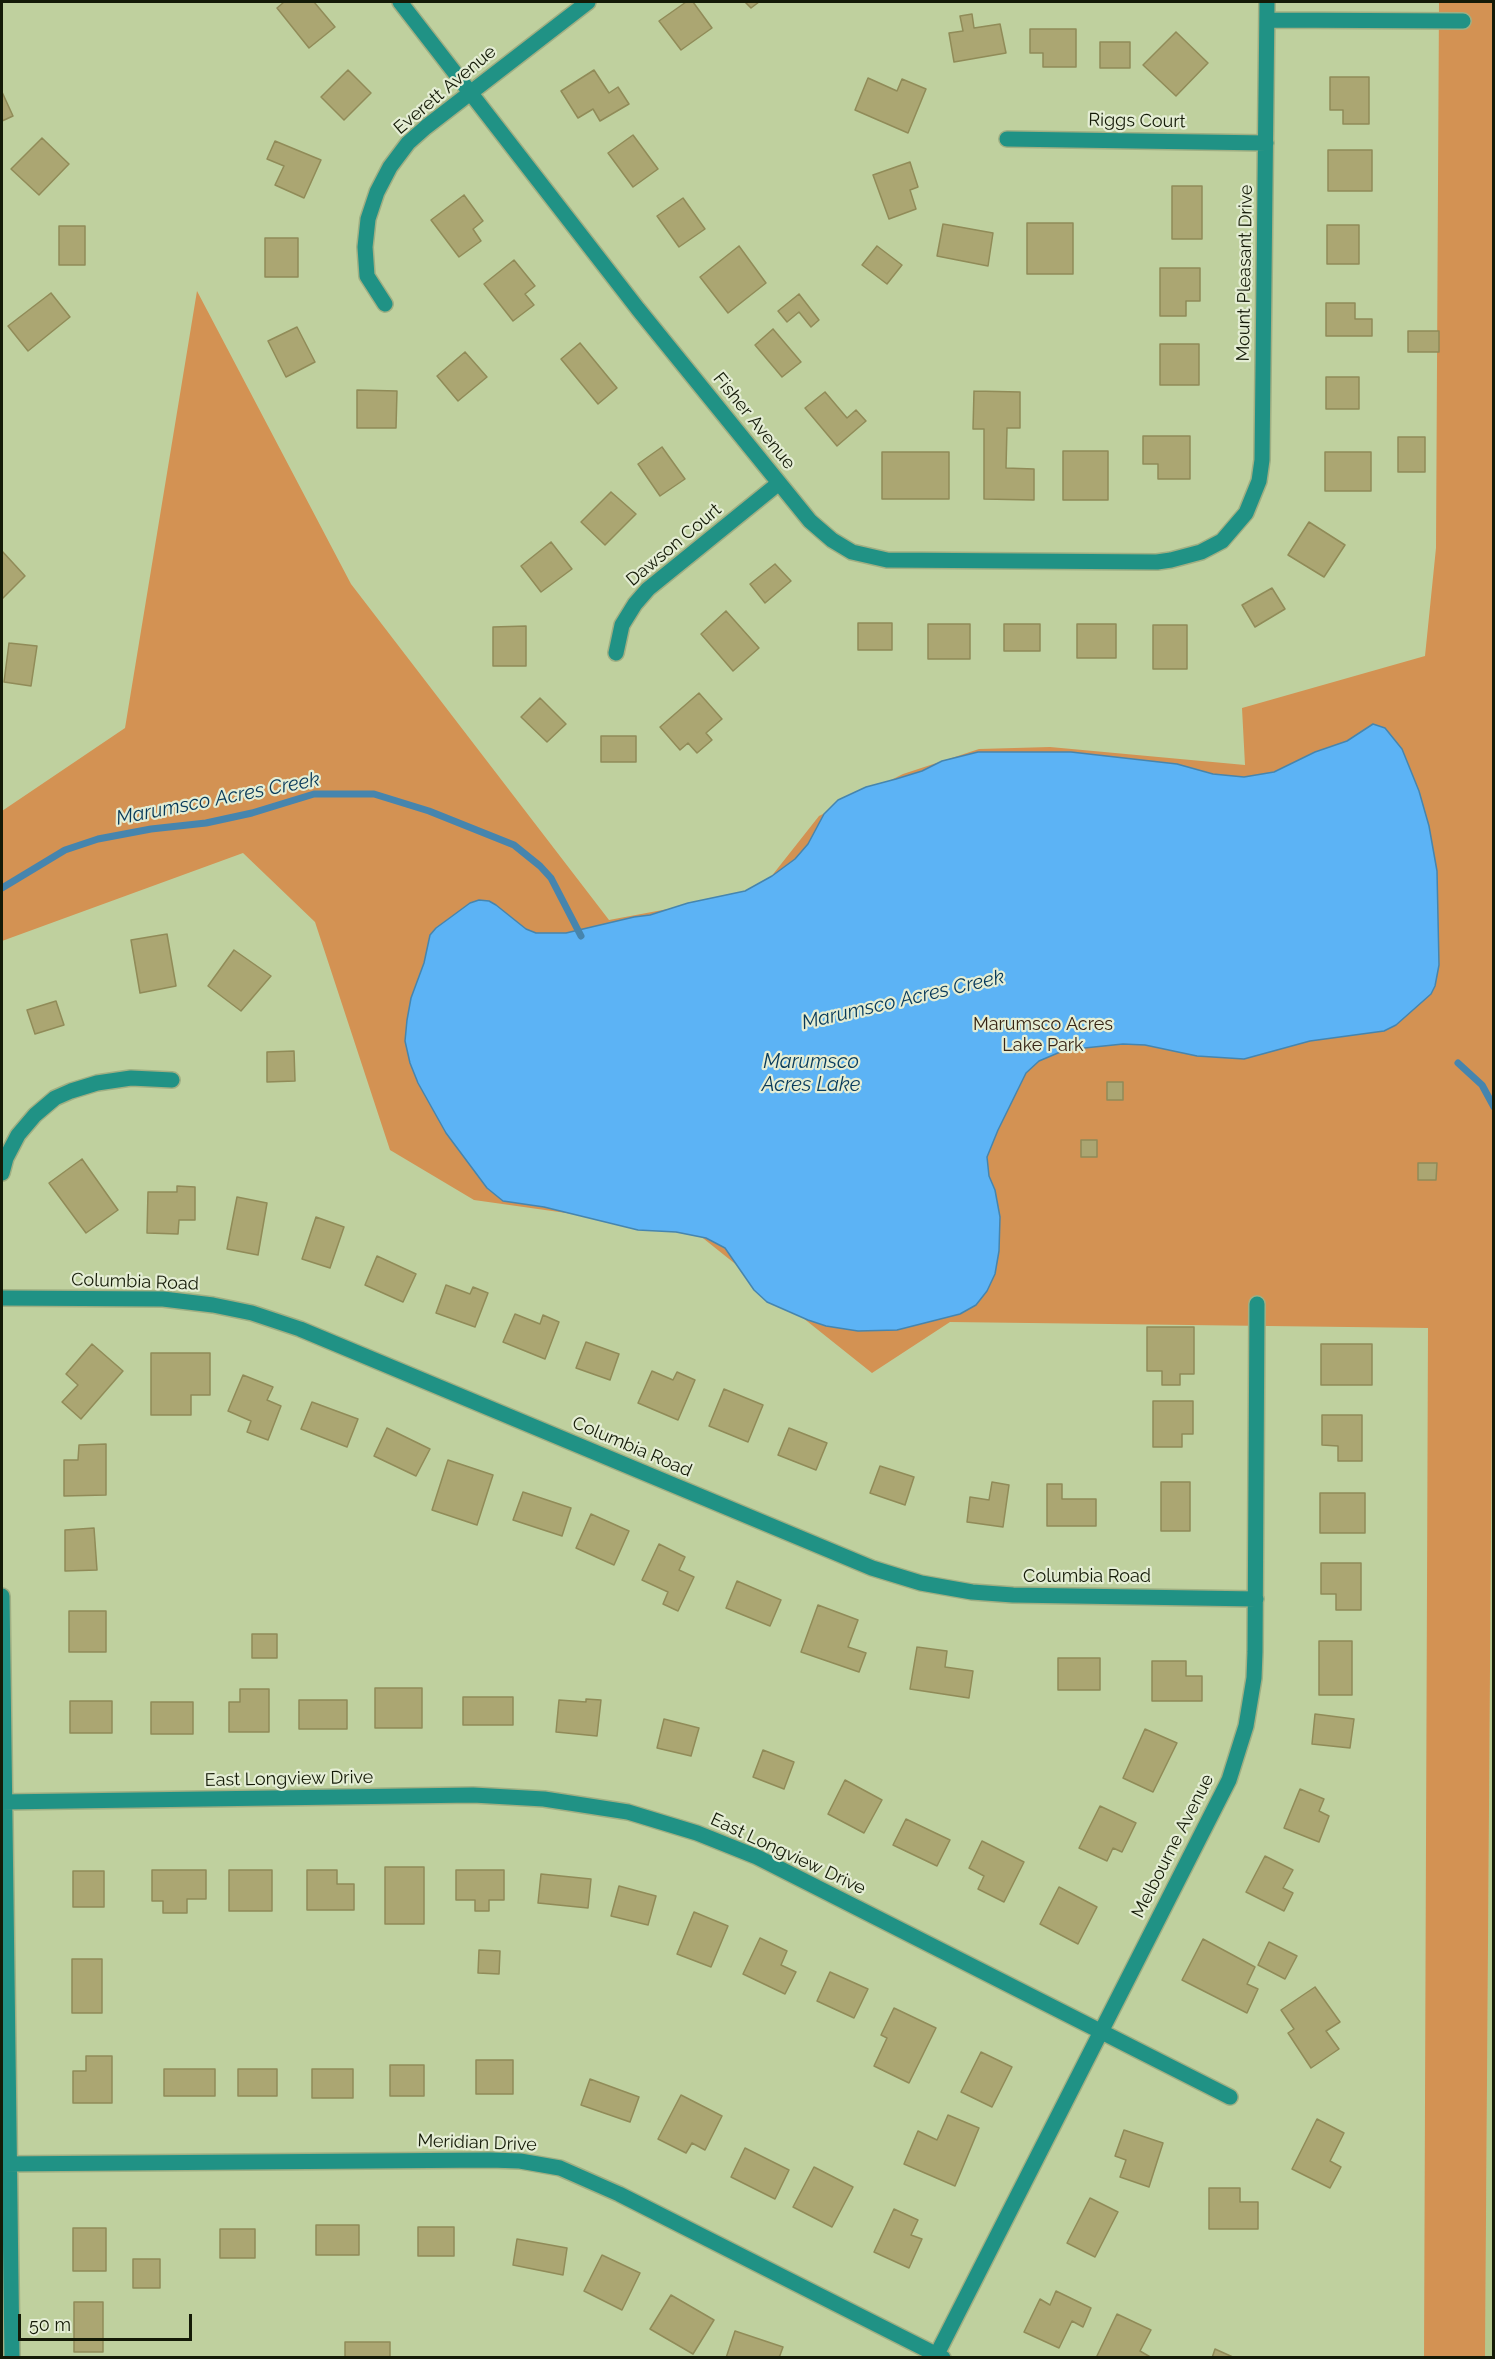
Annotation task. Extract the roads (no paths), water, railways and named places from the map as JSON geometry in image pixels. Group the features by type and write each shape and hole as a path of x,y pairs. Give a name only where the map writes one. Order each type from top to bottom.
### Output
{"street":[{"name":"Fisher Avenue","path":"400,2 638,309 810,521 832,540 852,552 887,560 1157,562 1201,552 1228,535"},
{"name":"Everett Avenue","path":"385,304 367,276 366,257 368,219 377,192 390,166 408,143 426,127 588,2"},
{"name":"Mount Pleasant Drive","path":"1228,535 1246,513 1255,494 1261,470 1268,2"},
{"path":"1267,20 1463,21"},
{"name":"Riggs Court","path":"1006,139 1266,143"},
{"name":"Dawson Court","path":"616,653 622,625 648,589 779,483"},
{"path":"2,1173 6,1158 18,1135 35,1115 56,1098 97,1083 131,1078 172,1080"},
{"name":"Columbia Road","path":"2,1298 163,1299 213,1305 252,1313 311,1334 872,1568 921,1583 972,1592 1013,1595 1256,1599"},
{"name":"Melbourne Avenue","path":"938,2356 1229,1780 1246,1726 1254,1678 1257,1304"},
{"path":"2,1596 6,2164 12,2358"},
{"name":"East Longview Drive","path":"3,1802 472,1796 544,1799 628,1812 697,1833 757,1857 1230,2097"},
{"name":"Meridian Drive","path":"6,2164 490,2160 520,2161 560,2168 619,2194 938,2356"}],"water":[{"name":"Marumsco Acres Lake","path":"1373,724 1385,728 1402,749 1419,791 1429,826 1437,871 1439,965 1431,994 1396,1025 1384,1031 1310,1041 1244,1059 1197,1056 1145,1045 1123,1044 1065,1050 1039,1061 1026,1073 987,1157 989,1176 995,1190 1000,1217 999,1251 995,1274 987,1291 976,1305 960,1314 897,1330 858,1331 826,1326 767,1302 754,1290 725,1248 706,1238 676,1232 638,1230 544,1207 503,1201 487,1188 446,1133 418,1083 410,1063 405,1041 407,1020 411,998 424,963 430,935 470,903 479,900 489,901 526,929 536,933 566,933 745,891 772,876 795,859 808,844 824,814 838,800 866,787 922,771 942,761 978,752 1071,752 1177,764 1213,774 1244,777 1274,772 1315,752 1347,741"}],"waterway":[{"name":"Marumsco Acres Creek","path":"2,888 65,850 98,839 151,829 206,823 252,813 314,794 374,794 429,811 514,845 551,878 581,936"},
{"name":"Marumsco Acres Creek","path":"1458,1063 1482,1085 1494,1107"}],"park label":[{"name":"Marumsco Acres Lake Park","path":"1043,1035"}]}
